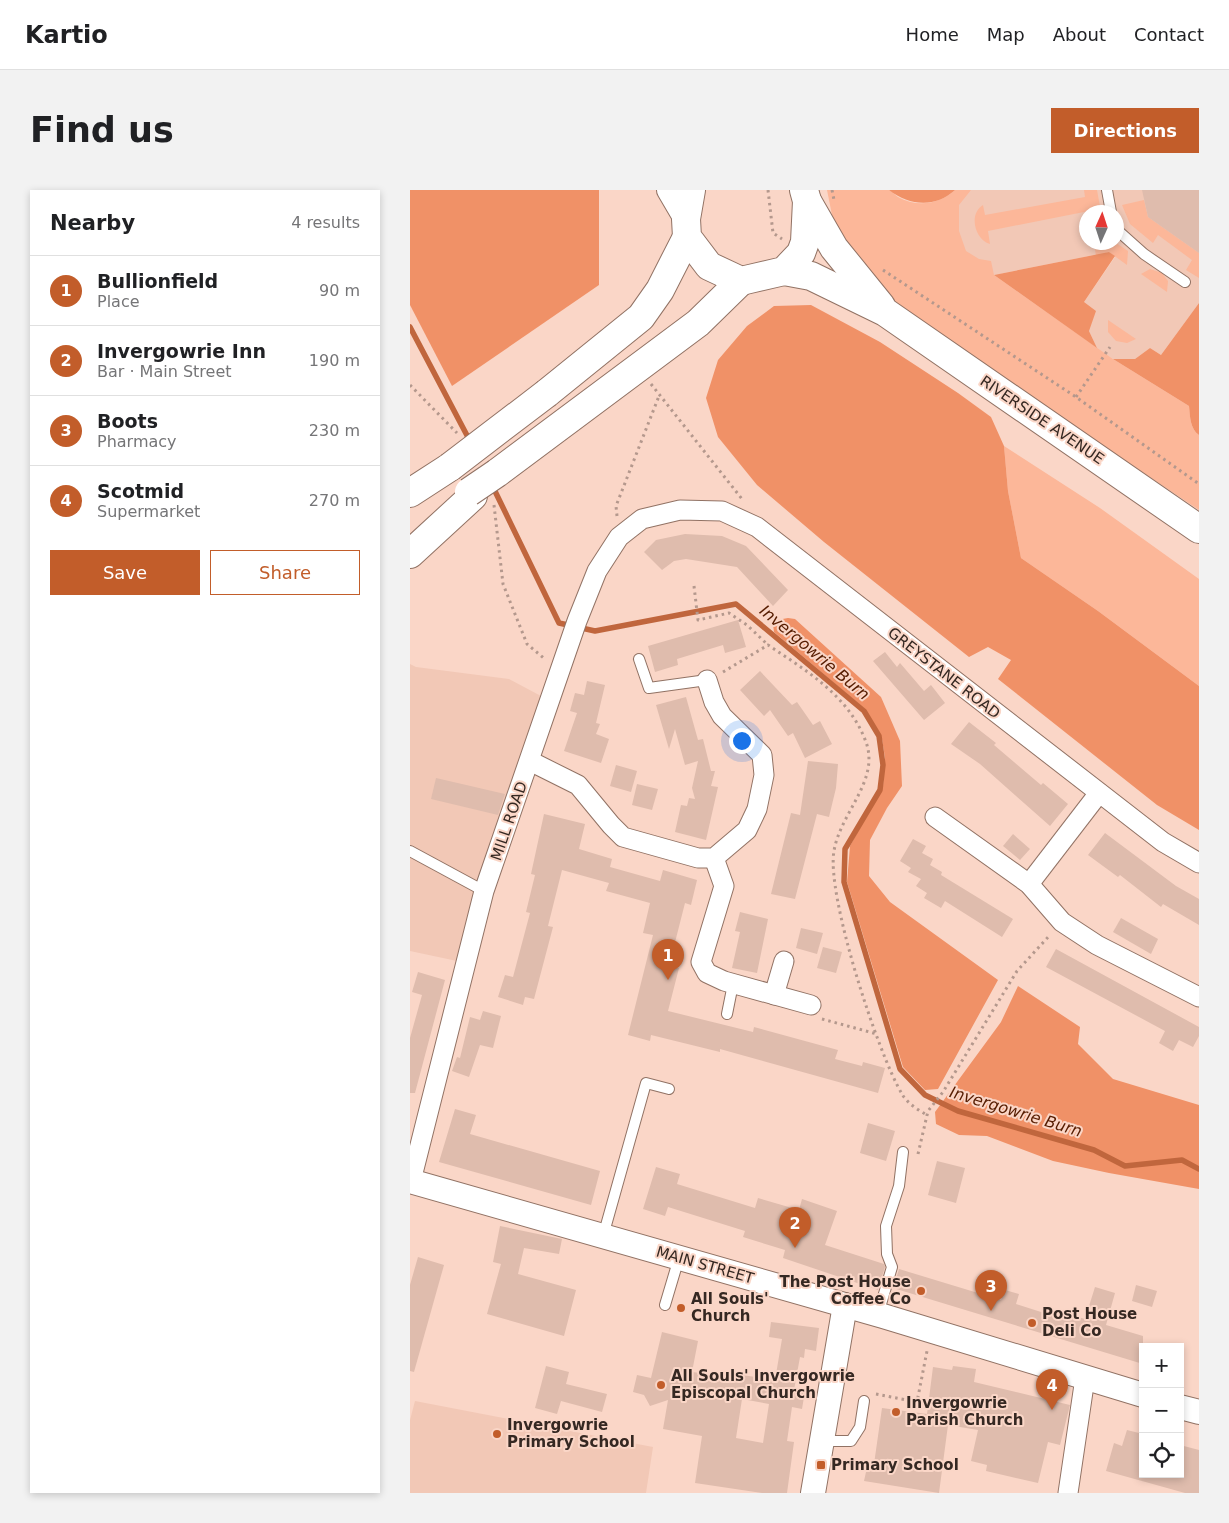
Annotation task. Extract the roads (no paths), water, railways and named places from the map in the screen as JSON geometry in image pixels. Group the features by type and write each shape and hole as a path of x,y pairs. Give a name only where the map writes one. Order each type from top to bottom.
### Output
{"main road":[{"path":"410,493 450,467 547,393 641,317 660,290 687,228 691,190"},
{"path":"410,554 478,497 497,473 698,323 741,281 784,271 801,253 805,242 805,196"},
{"name":"RIVERSIDE AVENUE","path":"805,196 834,248 885,312"},
{"path":"687,228 710,266 741,281"},
{"name":"RIVERSIDE AVENUE","path":"784,271 811,276 885,312 1199,529"},
{"path":"410,534 478,497"}],"street":[{"path":"669,190 687,228"},
{"name":"GREYSTANE ROAD","path":"680,510 722,511 757,527 1163,842 1199,862"},
{"name":"MILL ROAD","path":"410,1181 484,891 575,627 597,571 619,537 642,519 680,510"},
{"path":"530,761 578,785 611,825 624,837 698,858 714,858 747,830 757,809 764,775 762,755 722,716 714,702 706,680"},
{"path":"1029,884 1099,793"},
{"path":"935,817 1029,884 1062,922 1098,944 1199,997"},
{"path":"714,858 724,886 701,962 707,973 733,984 811,1005"},
{"path":"774,995 784,961"},
{"name":"MAIN STREET","path":"410,1181 878,1314 1139,1394"},
{"path":"813,1493 845,1305"},
{"path":"1068,1493 1085,1378"},
{"path":"1184,1408 1199,1412"}],"lane":[{"path":"1106,190 1109,205"},
{"path":"1124,236 1144,254 1185,282"},
{"path":"639,660 649,688 706,680"},
{"path":"410,851 484,891"},
{"path":"727,1014 733,984"},
{"path":"603,1236 646,1083 669,1090"},
{"path":"878,1314 892,1267 887,1254 886,1226 899,1186 903,1152"},
{"path":"665,1304 679,1258"},
{"path":"822,1441 851,1440 860,1427 864,1401"}],"waterway":[{"path":"410,327 471,443"},
{"name":"Invergowrie Burn","path":"492,485 559,623 595,631 736,604 864,711 879,736 883,765 880,790 845,849 844,882 900,1069 925,1095 958,1111 1094,1150 1125,1166 1182,1160 1199,1169"}],"place":[{"name":"Bullionfield","path":"668,980"},
{"name":"Invergowrie Inn","path":"795,1248"},
{"name":"The Post House Coffee Co","path":"921,1291"},
{"name":"All Souls' Church","path":"681,1308"},
{"name":"Boots","path":"991,1311"},
{"name":"Post House Deli Co","path":"1032,1323"},
{"name":"All Souls' Invergowrie Episcopal Church","path":"661,1385"},
{"name":"Scotmid","path":"1052,1410"},
{"name":"Invergowrie Parish Church","path":"896,1412"},
{"name":"Invergowrie Primary School","path":"497,1434"},
{"name":"Primary School","path":"821,1465"}]}
